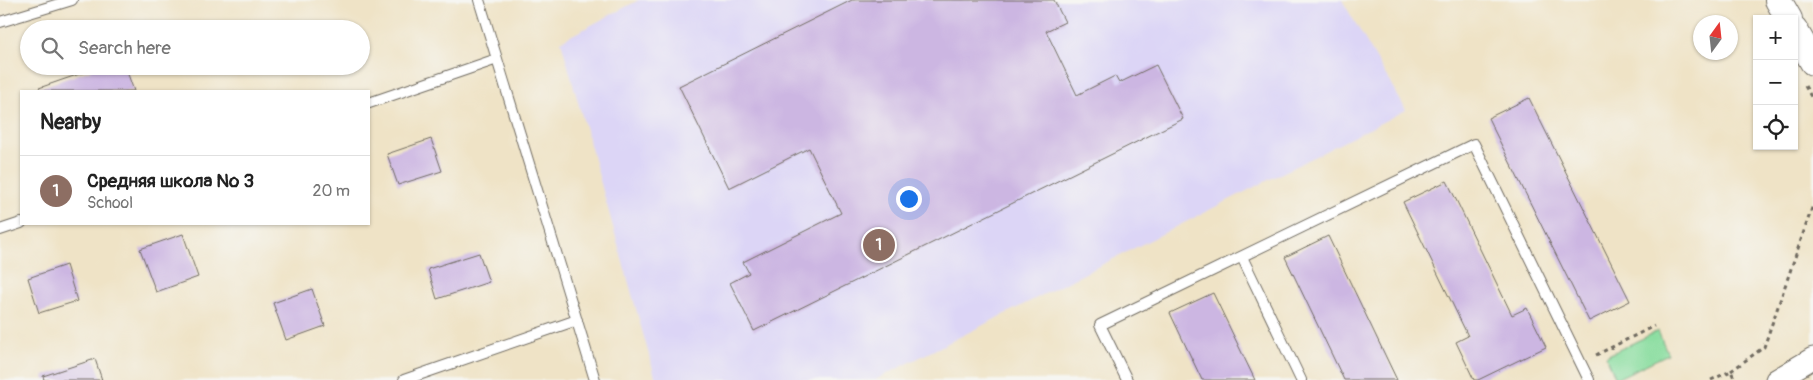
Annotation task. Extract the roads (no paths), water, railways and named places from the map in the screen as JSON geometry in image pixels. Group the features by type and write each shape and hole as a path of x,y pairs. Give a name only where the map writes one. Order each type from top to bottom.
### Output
{"street":[{"path":"1778,0 1786,15"},
{"path":"1798,36 1813,62"},
{"path":"1776,380 1813,358"}],"lane":[{"path":"0,22 72,0"},
{"path":"479,0 596,380"},
{"path":"370,103 497,59"},
{"path":"1127,380 1100,325 1474,144 1588,380"},
{"path":"0,230 20,223"},
{"path":"1242,257 1301,380"},
{"path":"404,380 577,320"}],"place":[{"name":"Средняя школа № 3","path":"879,245"}]}
